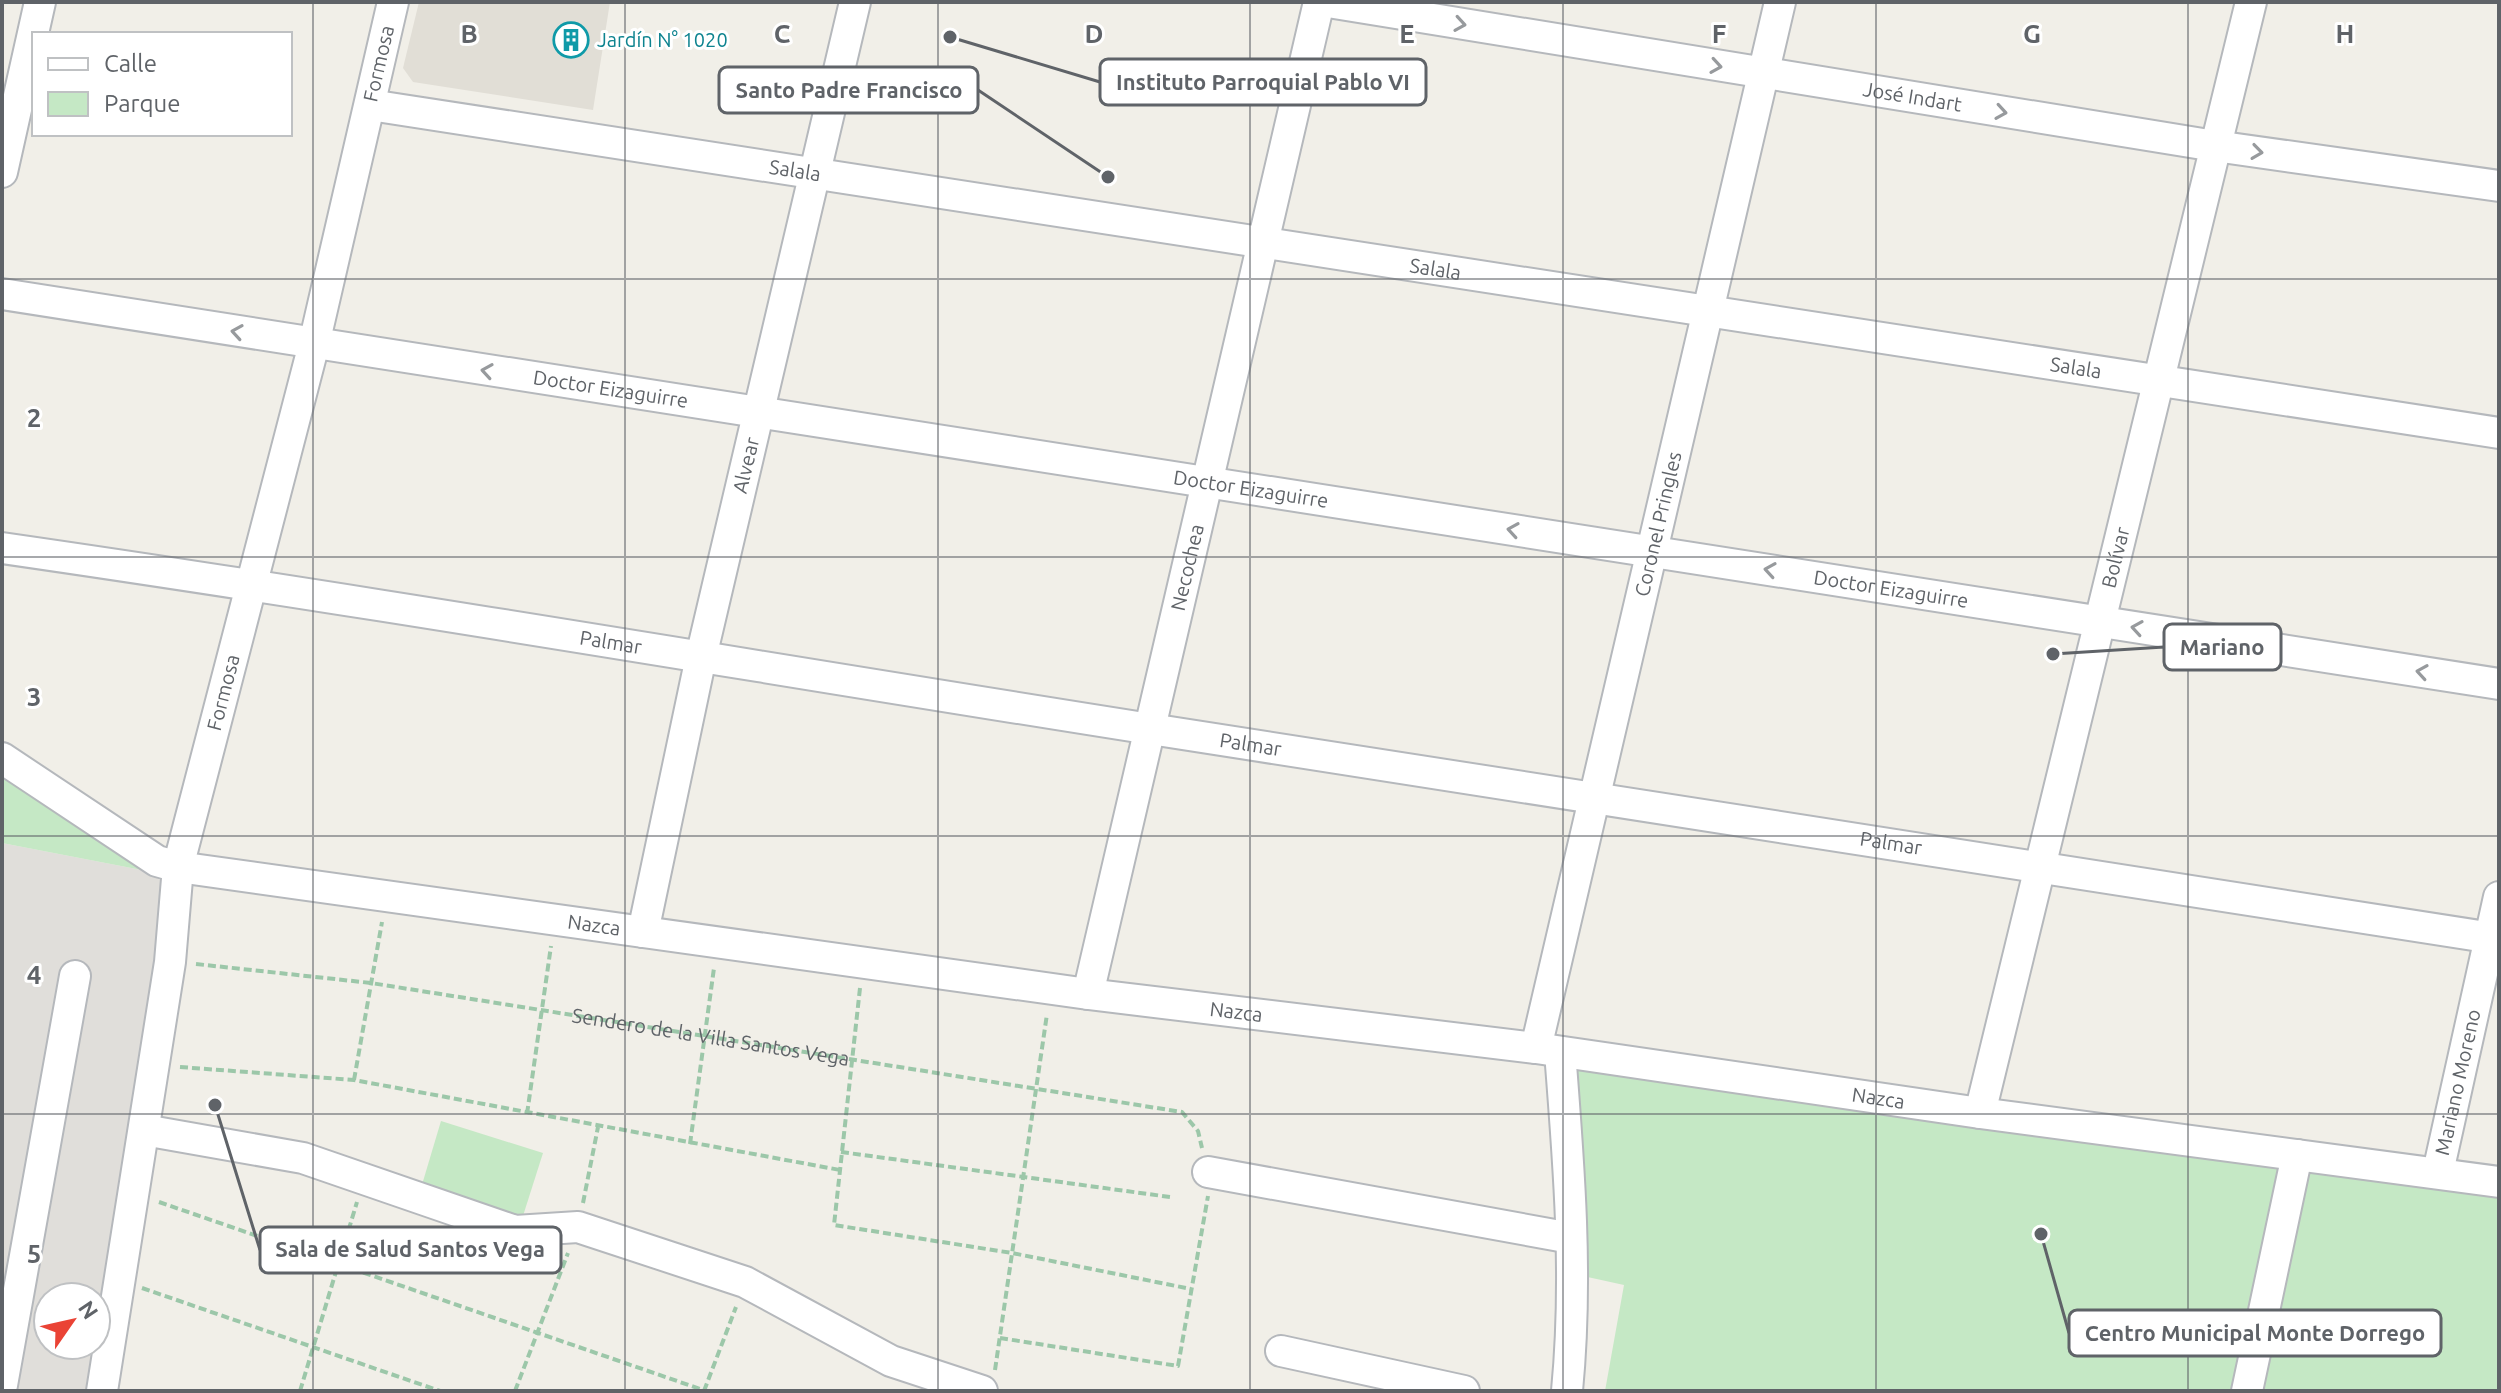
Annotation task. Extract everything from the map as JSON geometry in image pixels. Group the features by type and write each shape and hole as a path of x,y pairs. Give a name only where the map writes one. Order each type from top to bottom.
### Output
{"street":[{"path":"33,32 40,2"},
{"name":"Formosa","path":"102,1391 170,962 178,867 314,344 393,2"},
{"name":"Alvear","path":"643,932 701,657 855,2"},
{"name":"Necochea","path":"1088,994 1205,482 1265,245 1319,2"},
{"name":"José Indart","path":"1328,2 2215,146 2499,186"},
{"name":"Coronel Pringles","path":"1567,1391 1571,1351 1571,1238 1548,1050 1593,795 1710,312 1780,2"},
{"name":"Bolívar","path":"1980,1113 2251,2"},
{"path":"2,172 32,38"},
{"name":"Salala","path":"370,105 2499,433"},
{"name":"Doctor Eizaguirre","path":"2,294 2499,684"},
{"name":"Palmar","path":"2,548 254,584 1148,728 2495,938"},
{"name":"Nazca","path":"2,758 157,861 178,867 1088,994 1548,1050 1980,1113 2499,1182"},
{"name":"Mariano Moreno","path":"2438,1172 2495,938 2499,897"},
{"path":"2,1385 75,976"},
{"path":"144,1130 303,1158 515,1231 578,1227 745,1282 891,1361 988,1384"},
{"path":"2247,1391 2297,1155"},
{"path":"1208,1172 1571,1238"},
{"path":"1281,1351 1464,1391"}],"path":[{"path":"354,1080 386,896"},
{"path":"527,1114 555,919"},
{"path":"690,1144 718,942"},
{"name":"Sendero de la Villa Santos Vega","path":"170,962 371,983 1182,1112 1198,1131 1208,1172 1208,1198 1178,1366 1000,1338"},
{"path":"863,962 834,1225 1012,1253 1191,1289"},
{"path":"988,1384 1000,1338 1051,988"},
{"path":"153,1065 354,1080 840,1170"},
{"path":"515,1391 578,1227 598,1127"},
{"path":"841,1152 1170,1197"},
{"path":"300,1391 364,1178"},
{"path":"134,1193 704,1391 745,1282"},
{"path":"121,1281 440,1391"}],"shaded area":[{"path":"419,2 610,2 593,110 413,82 403,68"},
{"path":"2,843 147,871 161,881 167,898 103,1281 32,1281 32,1361 90,1361 85,1391 2,1391"}],"green space":[{"path":"2,774 147,871 2,843"},
{"path":"1571,1063 2499,1192 2499,1391 1605,1391 1624,1285 1583,1276 1584,1174"},
{"path":"441,1121 543,1153 522,1219 421,1188"}],"place":[{"name":"Instituto Parroquial Pablo VI","path":"950,37"},
{"name":"Jardín N° 1020","path":"571,40"},
{"name":"Santo Padre Francisco","path":"1108,177"},
{"name":"Mariano","path":"2053,654"},
{"name":"Sala de Salud Santos Vega","path":"215,1105"},
{"name":"Centro Municipal Monte Dorrego","path":"2041,1234"}]}
